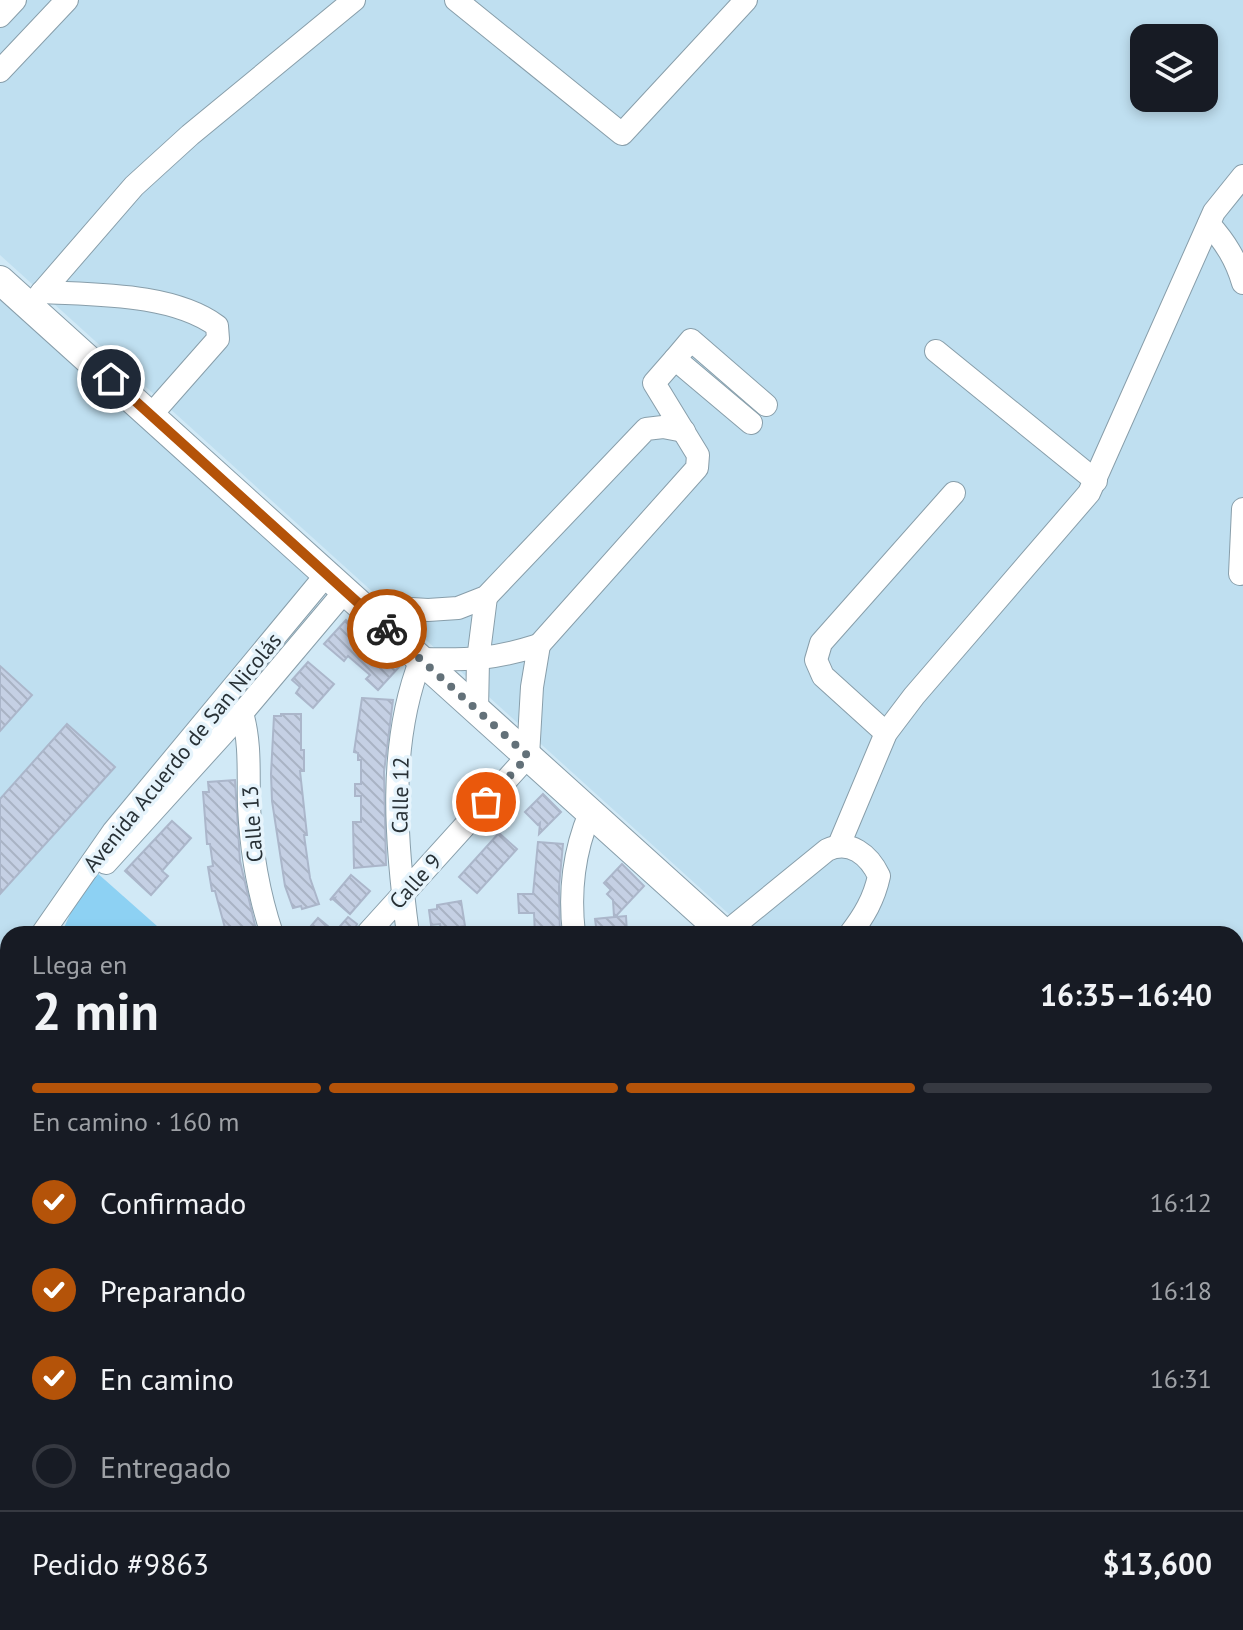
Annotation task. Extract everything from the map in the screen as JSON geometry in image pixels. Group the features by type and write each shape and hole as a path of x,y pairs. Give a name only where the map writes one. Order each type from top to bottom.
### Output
{"main road":[{"path":"0,280 36,299 151,415 528,756 709,926"}],"street":[{"path":"0,16 15,0"},
{"path":"0,71 67,0"},
{"path":"36,299 134,186 190,135 354,0"},
{"path":"456,0 622,134 746,0"},
{"path":"839,845 886,733 914,696 1089,493 1209,224 1243,176"},
{"path":"1209,224 1224,241 1238,265 1243,283"},
{"path":"36,299 104,295 166,304 206,318 217,326 218,339 207,354 151,415"},
{"path":"421,659 478,660 506,656 539,645 697,468 698,455 654,383 691,340 766,405"},
{"path":"936,351 1096,481"},
{"path":"675,359 751,423"},
{"path":"106,863 242,713 345,591 428,610 458,608 486,597 646,429 663,427 684,431"},
{"path":"886,733 823,676 816,660 818,652 821,643 954,493"},
{"path":"1240,574 1243,509"},
{"name":"Avenida Acuerdo de San Nicolás","path":"48,926 113,832 345,591"},
{"path":"477,710 478,660 486,597"},
{"path":"528,756 532,687 539,645"},
{"name":"Calle 12","path":"407,926 398,789 401,733 411,685 421,659"},
{"name":"Calle 13","path":"242,713 249,743 249,807 255,869 270,926"},
{"name":"Calle 9","path":"374,926 528,756"},
{"path":"574,926 572,886 577,847 590,813"},
{"path":"719,926 827,850 839,845 851,847 866,857 879,876 864,917 857,926"}],"shaded area":[{"path":"0,0 1243,0 1243,926 742,926 0,255"},
{"path":"0,280 326,575 48,926 0,926"},
{"path":"96,872 157,926 65,926 78,897"}],"building":[{"path":"346,620 399,667 378,690 366,679 370,675 348,656 344,661 324,644"},
{"path":"308,662 334,684 313,708 296,693 300,687 292,680"},
{"path":"0,666 32,695 0,731"},
{"path":"362,698 393,700 384,772 386,865 354,868 353,822 361,822 361,796 355,796 355,784 361,784 361,760 354,752"},
{"path":"301,714 304,771 300,771 307,835 304,835 310,878 319,904 302,909 301,906 293,908 285,886 272,801 274,716"},
{"path":"67,724 115,767 0,894 0,799"},
{"path":"235,780 240,861 255,926 224,926 215,891 212,891 208,867 213,866 210,844 207,844 203,792 209,792 208,782"},
{"path":"543,794 561,812 539,834 540,823 538,825 525,812"},
{"path":"172,821 191,838 162,871 168,876 151,895 125,871"},
{"path":"499,833 517,849 477,893 459,877"},
{"path":"538,842 563,844 560,926 535,926 534,913 519,913 518,894 533,894"},
{"path":"622,864 644,886 615,917 626,916 627,926 596,926 595,919 614,917 613,900 607,894 611,890 604,883"},
{"path":"351,875 370,891 350,914 335,898 330,900"},
{"path":"461,901 465,926 431,925 429,910 437,909 437,905"},
{"path":"348,917 357,924 356,926 340,926"},
{"path":"318,918 328,926 311,926"}],"way so far":[{"path":"387,629 528,756 486,802"}],"route":[{"path":"111,379 387,629"}]}
